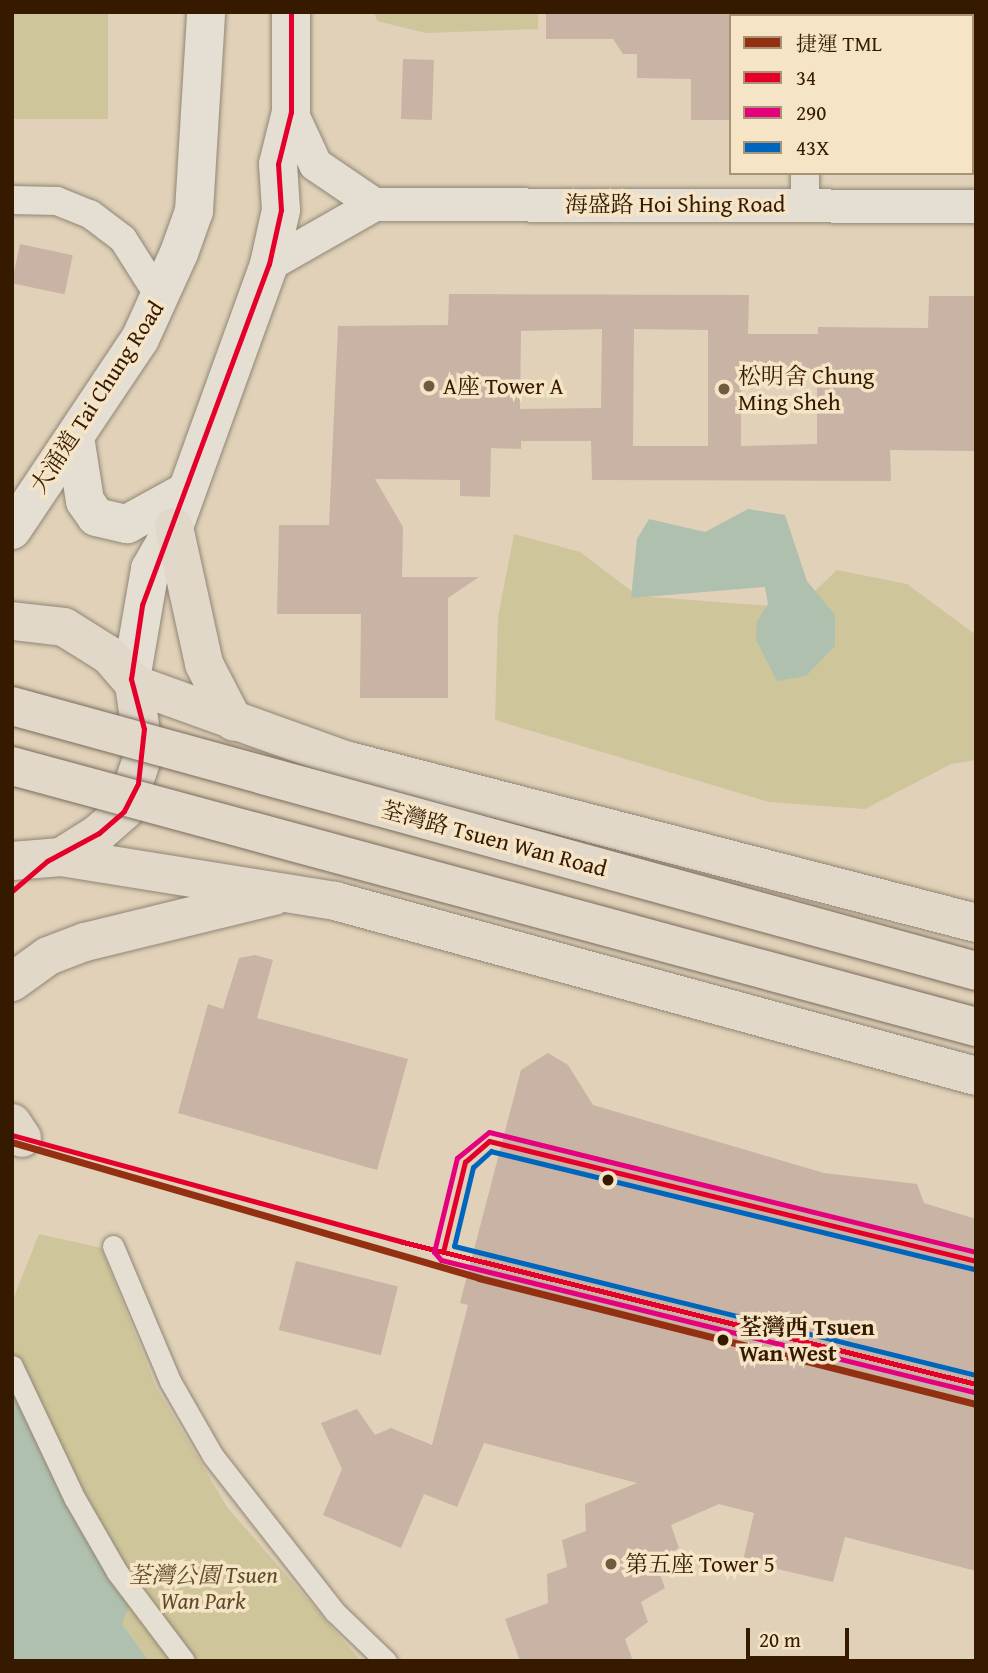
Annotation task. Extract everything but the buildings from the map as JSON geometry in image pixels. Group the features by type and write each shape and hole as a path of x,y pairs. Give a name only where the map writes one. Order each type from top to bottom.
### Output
{"main road":[{"name":"大涌道 Tai Chung Road","path":"12,530 75,437 161,299 194,211 195,161 204,113 206,12"},
{"path":"12,891 40,859 124,811 138,783 144,729 133,681 150,569 174,527 269,264 281,209 297,164 291,112 291,12"},
{"path":"75,437 85,501 96,517 127,524 187,491"},
{"path":"174,527 204,664 234,722"},
{"path":"12,621 64,627 86,638 133,681 234,722 345,760 976,923"},
{"name":"荃灣路 Tsuen Wan Road","path":"12,706 976,971"},
{"path":"12,766 976,1027"},
{"path":"40,859 289,892 335,901 976,1076"},
{"path":"12,982 48,956 85,942 289,892"}],"street":[{"path":"297,164 374,204"},
{"name":"海盛路 Hoi Shing Road","path":"269,264 374,204 805,188 976,206"},
{"path":"12,200 57,201 90,214 123,239 161,299"},
{"path":"113,1246 170,1381 214,1456 335,1612 386,1661"},
{"path":"12,1366 89,1524 184,1661"}],"green space":[{"path":"12,12 108,12 108,119 12,119"},
{"path":"374,12 538,12 538,29 426,33 377,21"},
{"path":"514,534 580,552 638,596 797,608 837,570 907,584 976,635 976,760 951,764 865,809 769,802 495,720 498,617"},
{"name":"荃灣公園 Tsuen Wan Park","path":"39,1234 101,1248 156,1387 227,1507 361,1661 149,1661 122,1624 12,1391 12,1302"}],"shaded area":[{"path":"748,509 785,515 807,581 835,615 835,646 806,676 777,681 756,640 757,621 768,604 765,587 631,598 637,539 649,519 705,532"},
{"path":"12,1391 132,1599 122,1624 149,1661 12,1661"}],"pier":[{"path":"166,12 337,12 337,160 166,160"}],"metro line":[{"name":"TML","path":"12,1142 479,1278 976,1404"}],"transit line":[{"name":"34","path":"12,891 47,861 99,833 124,811 138,783 144,729 131,679 142,605 269,264 281,210 278,164 291,112 291,12"},
{"name":"290","path":"974,1392 441,1260 434,1252 457,1158 489,1132 976,1252"},
{"name":"34","path":"12,1135 403,1242 976,1384"},
{"name":"34","path":"443,1252 465,1162 489,1141 976,1261"},
{"name":"43X","path":"974,1269 491,1151 473,1167 454,1246 976,1375"}],"place":[{"name":"A座 Tower A","path":"429,386"},
{"name":"松明舍 Chung Ming Sheh","path":"724,389"},
{"name":"荃灣西 Tsuen Wan West","path":"723,1340"},
{"name":"第五座 Tower 5","path":"611,1564"}]}
